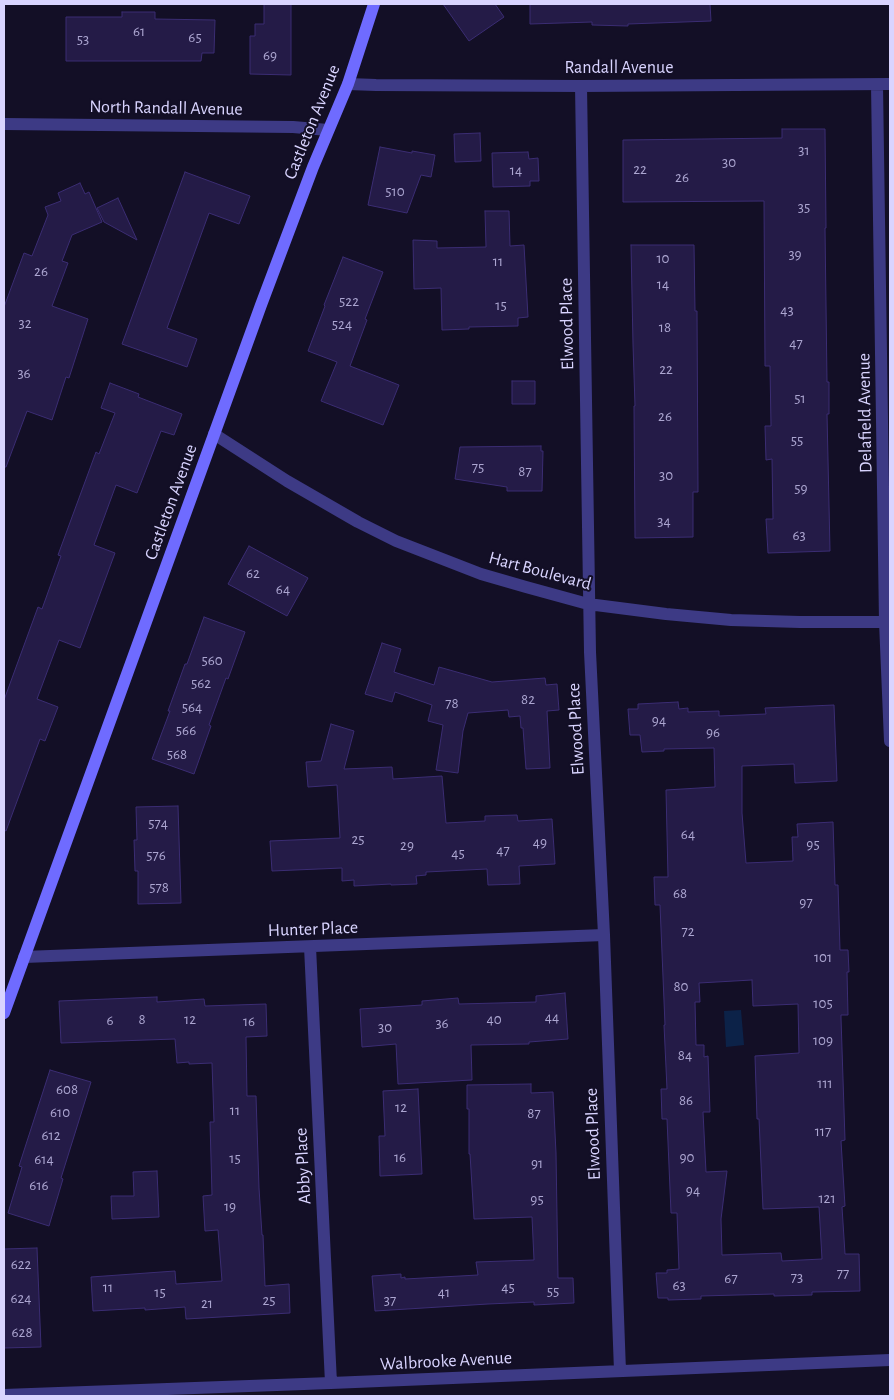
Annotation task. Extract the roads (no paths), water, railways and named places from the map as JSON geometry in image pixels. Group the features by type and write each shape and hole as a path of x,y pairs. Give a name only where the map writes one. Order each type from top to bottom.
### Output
{"street":[{"name":"Castleton Avenue","path":"4,1013 295,213 348,84 374,4"},
{"name":"Randall Avenue","path":"348,84 581,86 890,84"},
{"name":"Delafield Avenue","path":"877,84 890,741"},
{"name":"Elwood Place","path":"581,86 588,604 604,935 620,1370"},
{"name":"North Randall Avenue","path":"4,124 293,127 328,130"},
{"name":"Hart Boulevard","path":"214,434 287,481 396,542 481,574 588,604 731,620 888,622"},
{"name":"Hunter Place","path":"24,957 604,935"},
{"name":"Abby Place","path":"310,947 331,1383"},
{"name":"Walbrooke Avenue","path":"4,1395 890,1360"}],"water":[{"path":"741,1010 744,1045 726,1047 724,1011"}]}
